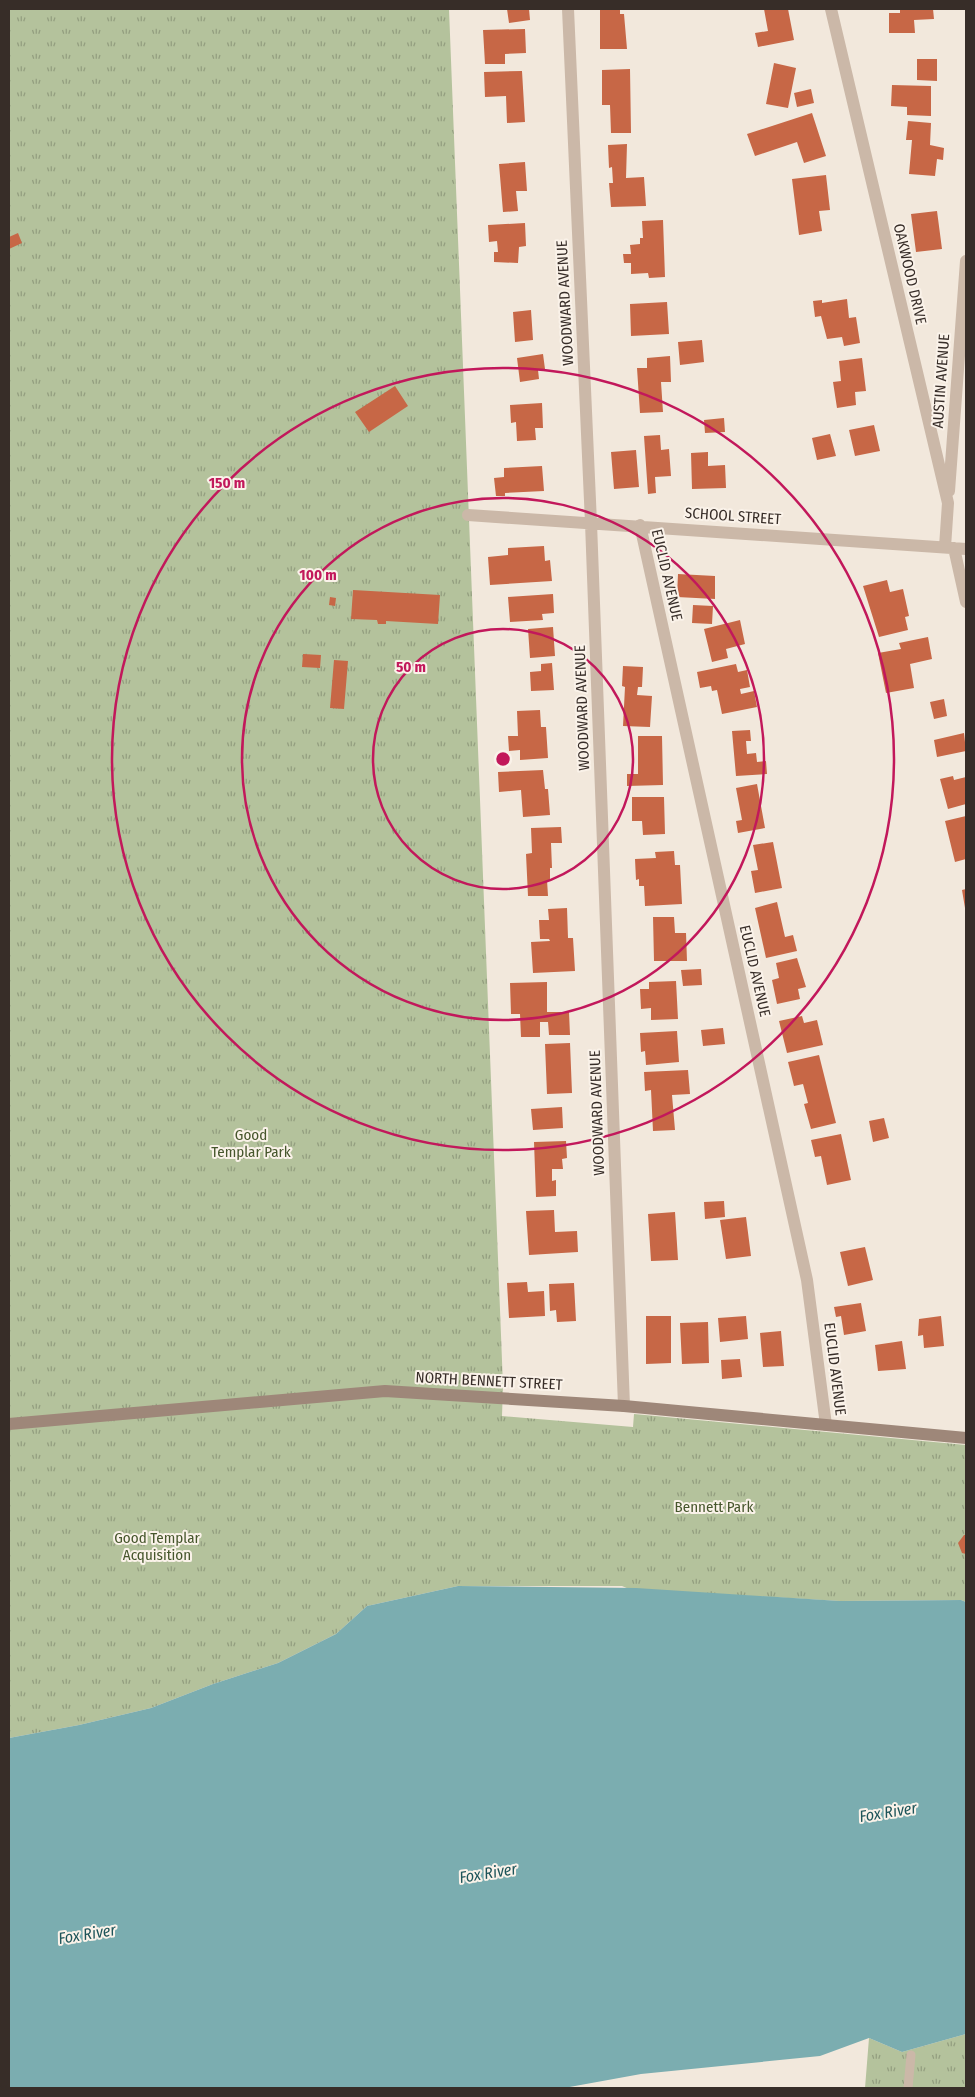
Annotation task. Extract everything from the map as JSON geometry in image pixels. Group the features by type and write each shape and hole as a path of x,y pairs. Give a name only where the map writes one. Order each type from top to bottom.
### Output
{"main road":[{"name":"NORTH BENNETT STREET","path":"9,1424 385,1391 624,1406 966,1438"}],"street":[{"name":"WOODWARD AVENUE","path":"568,9 591,523 624,1406"},
{"name":"OAKWOOD DRIVE","path":"831,9 948,503 966,602"},
{"name":"AUSTIN AVENUE","path":"948,503 966,261"},
{"name":"SCHOOL STREET","path":"468,515 640,525 955,548"},
{"name":"EUCLID AVENUE","path":"640,525 808,1280 826,1425"}],"lane":[{"path":"908,2088 911,2055"}],"green space":[{"name":"Good Templar Park","path":"9,9 449,9 503,1386 502,1416 633,1427 634,1414 966,1445 966,1602 961,1600 840,1601 629,1589 622,1586 458,1586 367,1606 336,1634 278,1663 213,1684 151,1708 79,1725 9,1738"},
{"path":"966,2034 966,2088 865,2088 869,2038 902,2052"}],"water":[{"name":"Fox River","path":"458,1586 636,1588 840,1601 961,1600 966,1602 966,2034 902,2052 869,2038 820,2056 641,2074 564,2088 9,2088 9,1738 79,1725 151,1708 213,1684 278,1663 336,1634 367,1606"}],"building":[{"path":"507,9 529,9 530,20 509,23"},
{"path":"600,9 620,9 620,14 624,14 627,49 600,49"},
{"path":"764,9 788,9 794,40 758,47 755,33 768,31"},
{"path":"900,9 933,9 934,19 914,20 915,33 889,33 889,13 900,13"},
{"path":"525,29 526,53 505,54 505,64 485,64 483,30"},
{"path":"917,59 937,59 937,81 917,80"},
{"path":"774,63 796,68 788,108 766,104"},
{"path":"630,69 631,133 611,133 610,105 602,105 602,70"},
{"path":"522,71 525,122 507,123 506,96 485,97 484,72"},
{"path":"892,85 931,86 931,116 907,115 907,107 891,106"},
{"path":"811,89 814,103 797,107 794,93"},
{"path":"812,113 826,156 804,163 797,142 755,156 747,134"},
{"path":"908,121 931,123 930,145 944,148 943,160 937,159 935,176 909,174 912,140 906,140"},
{"path":"627,144 626,178 644,177 646,206 611,207 609,183 613,183 612,167 609,168 608,145"},
{"path":"525,162 527,191 516,191 518,211 503,212 499,164"},
{"path":"826,175 830,210 819,211 822,231 799,235 792,179"},
{"path":"937,211 942,249 916,252 911,214"},
{"path":"663,220 665,277 649,278 648,273 631,274 631,263 624,263 623,254 631,254 630,245 640,244 640,238 643,238 642,221"},
{"path":"525,223 526,246 519,247 518,263 494,262 494,252 498,252 497,241 489,242 488,225"},
{"path":"18,233 22,243 9,249 9,237"},
{"path":"847,299 849,318 856,317 860,343 844,346 842,337 827,339 821,316 815,317 813,301 822,300 822,303"},
{"path":"667,302 669,334 631,336 630,304"},
{"path":"531,310 533,340 515,342 513,312"},
{"path":"702,340 704,362 680,365 678,342"},
{"path":"543,354 545,369 538,370 539,379 520,382 517,358"},
{"path":"670,356 671,382 661,382 663,412 640,413 637,368 647,368 647,358"},
{"path":"862,358 866,391 855,392 856,405 837,408 833,382 841,381 839,361"},
{"path":"395,386 408,406 369,432 355,412"},
{"path":"542,403 543,428 535,428 536,440 517,441 516,422 511,423 510,405"},
{"path":"724,418 725,432 705,433 704,420"},
{"path":"874,425 880,451 855,456 849,430"},
{"path":"830,434 836,456 817,460 812,438"},
{"path":"660,435 661,450 669,449 671,476 655,477 656,493 648,494 644,436"},
{"path":"636,450 639,487 614,489 611,452"},
{"path":"708,452 708,466 725,465 726,488 692,489 691,453"},
{"path":"542,466 544,491 505,493 505,496 496,496 494,478 504,477 504,468"},
{"path":"544,546 545,561 550,560 552,581 490,585 488,557 508,555 508,548"},
{"path":"678,574 715,576 715,599 677,597"},
{"path":"887,580 890,592 903,589 909,616 905,617 908,630 879,637 863,586"},
{"path":"353,590 440,595 438,624 386,621 386,624 378,624 377,620 351,619"},
{"path":"553,594 554,613 542,614 543,620 510,622 508,597"},
{"path":"330,597 336,598 335,606 329,605"},
{"path":"693,605 713,606 712,624 692,623"},
{"path":"740,620 745,644 726,649 728,658 712,662 704,629"},
{"path":"553,627 555,656 530,658 528,629"},
{"path":"928,637 932,659 910,664 914,688 886,693 878,653 901,649 899,643"},
{"path":"303,654 321,655 320,668 302,667"},
{"path":"334,660 348,661 344,709 330,708"},
{"path":"552,663 554,690 531,691 530,672 541,671 541,664"},
{"path":"736,664 738,672 747,670 750,687 740,689 741,694 754,691 757,707 722,714 717,690 712,691 711,686 700,688 697,672"},
{"path":"623,666 643,667 642,687 638,687 637,695 652,696 650,727 623,726 625,687 622,686"},
{"path":"944,699 947,716 934,719 930,702"},
{"path":"540,710 541,727 546,727 548,758 520,760 520,750 509,751 508,736 518,736 517,711"},
{"path":"750,730 751,741 746,741 747,754 756,753 757,762 766,761 767,774 736,776 732,731"},
{"path":"964,733 966,751 937,757 934,740"},
{"path":"638,736 662,736 663,785 627,786 627,774 638,774"},
{"path":"543,770 545,789 548,789 550,815 523,817 521,790 499,792 498,772"},
{"path":"953,776 954,780 966,777 966,804 948,809 940,779"},
{"path":"757,784 765,828 738,833 736,821 742,820 736,788"},
{"path":"632,797 664,797 665,834 643,835 642,821 632,821"},
{"path":"966,816 966,859 955,862 945,821"},
{"path":"561,827 562,843 551,843 552,868 550,868 550,880 547,880 548,896 528,896 526,854 532,853 531,828"},
{"path":"773,842 782,888 755,893 751,871 758,870 753,845"},
{"path":"674,851 675,865 680,865 682,904 645,906 644,886 639,886 639,879 636,880 635,859 656,858 655,852"},
{"path":"966,889 966,908 965,908 962,890"},
{"path":"777,902 785,937 793,935 797,951 766,958 755,908"},
{"path":"567,908 568,938 573,938 575,971 533,973 531,942 550,941 549,939 540,939 539,920 549,920 548,909"},
{"path":"653,917 674,917 675,933 686,933 687,961 654,961"},
{"path":"797,958 806,987 798,989 800,999 777,1004 772,980 779,978 776,963"},
{"path":"701,969 702,985 683,986 681,970"},
{"path":"676,981 678,1019 651,1020 651,1008 641,1009 640,989 649,989 649,982"},
{"path":"547,982 547,1012 569,1012 570,1035 549,1035 548,1022 540,1022 540,1037 521,1037 520,1014 511,1014 510,983"},
{"path":"802,1016 804,1023 817,1020 823,1045 787,1053 779,1021"},
{"path":"723,1028 725,1044 703,1046 701,1030"},
{"path":"677,1031 679,1062 646,1065 645,1051 641,1052 640,1033"},
{"path":"570,1043 572,1093 547,1094 545,1044"},
{"path":"819,1055 836,1123 811,1129 804,1104 808,1103 803,1084 794,1086 788,1062"},
{"path":"688,1070 690,1094 672,1095 675,1130 653,1131 651,1090 645,1091 644,1072"},
{"path":"562,1107 563,1128 533,1130 531,1109"},
{"path":"884,1118 889,1138 873,1142 869,1121"},
{"path":"841,1134 851,1180 827,1185 821,1156 815,1157 811,1140"},
{"path":"566,1141 567,1158 562,1159 563,1169 552,1169 552,1181 556,1180 556,1196 536,1197 534,1142"},
{"path":"724,1201 725,1217 705,1219 704,1202"},
{"path":"554,1210 555,1232 577,1231 578,1252 529,1255 526,1211"},
{"path":"675,1212 678,1260 651,1261 648,1214"},
{"path":"746,1217 751,1256 726,1259 720,1220"},
{"path":"865,1247 873,1280 848,1286 840,1252"},
{"path":"527,1282 528,1292 544,1291 545,1316 509,1318 507,1283"},
{"path":"574,1283 576,1321 557,1322 556,1310 550,1311 549,1284"},
{"path":"861,1303 866,1331 844,1335 841,1316 836,1317 834,1307"},
{"path":"646,1316 671,1316 671,1363 646,1364"},
{"path":"746,1316 748,1339 720,1342 718,1318"},
{"path":"941,1316 944,1346 924,1348 923,1335 918,1336 919,1319"},
{"path":"708,1322 709,1363 682,1364 680,1323"},
{"path":"781,1331 784,1366 763,1367 760,1333"},
{"path":"902,1341 906,1369 878,1371 875,1345"},
{"path":"740,1359 742,1377 722,1379 721,1360"},
{"path":"966,1535 966,1554 962,1553 958,1543"}],"park label":[{"name":"Bennett Park","path":"714,1507"},
{"name":"Good Templar Acquisition","path":"157,1546"}]}
